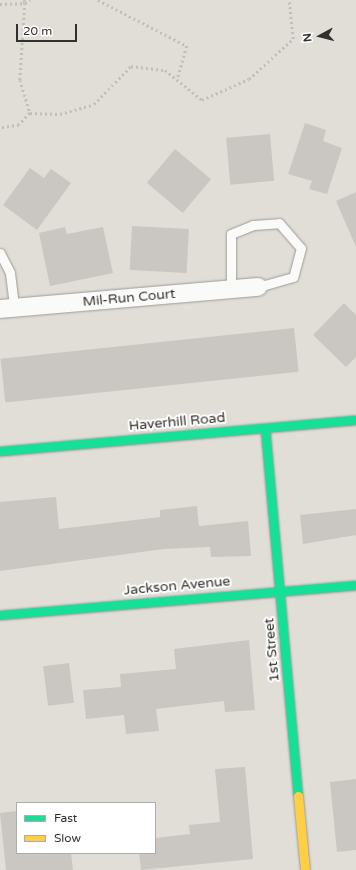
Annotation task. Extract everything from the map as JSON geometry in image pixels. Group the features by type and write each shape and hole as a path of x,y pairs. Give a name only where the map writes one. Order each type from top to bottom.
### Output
{"street":[{"name":"Mil-Run Court","path":"7,308 258,287"},
{"name":"Haverhill Road","path":"0,451 356,420"},
{"name":"1st Street","path":"265,428 281,591 305,870"},
{"name":"Jackson Avenue","path":"0,615 356,585"}],"lane":[{"path":"231,289 231,234 253,225 279,223 301,248 293,277 258,287"},
{"path":"0,253 10,273 7,308"}],"path":[{"path":"0,4 30,0"},
{"path":"98,0 187,46 177,80"},
{"path":"0,128 19,125 30,113 60,114 94,104 131,66 164,70 202,100 249,79 293,39 289,0"},
{"path":"25,1 20,80 30,113"}],"building":[{"path":"305,123 326,130 323,141 342,148 327,194 309,189 312,181 288,174"},
{"path":"270,134 274,181 230,185 226,138"},
{"path":"175,149 211,179 183,213 147,183"},
{"path":"30,168 44,178 51,169 71,183 37,230 3,205"},
{"path":"356,192 356,247 336,201"},
{"path":"132,226 189,229 187,273 130,270"},
{"path":"65,227 67,234 103,227 113,273 50,286 39,233"},
{"path":"344,303 356,315 356,357 346,367 313,335"},
{"path":"294,328 299,372 5,403 1,359"},
{"path":"56,497 59,529 160,517 160,510 197,506 199,526 248,521 251,556 211,557 210,547 164,549 0,571 0,502"},
{"path":"356,509 356,535 303,544 300,515"},
{"path":"249,640 255,710 225,712 224,701 156,709 159,731 126,734 124,715 86,719 83,690 121,687 120,674 176,669 174,649"},
{"path":"69,663 74,703 48,706 43,666"},
{"path":"245,767 253,859 141,870 139,854 156,854 156,838 190,834 189,825 220,822 215,769"},
{"path":"356,779 356,850 337,852 330,782"},
{"path":"16,811 16,854 71,854 73,870 6,870 0,813"}],"traffic: fast":[{"path":"0,451 356,420"},
{"path":"265,428 298,796"},
{"path":"0,615 356,585"}],"traffic: slow":[{"path":"298,796 305,870"}]}
